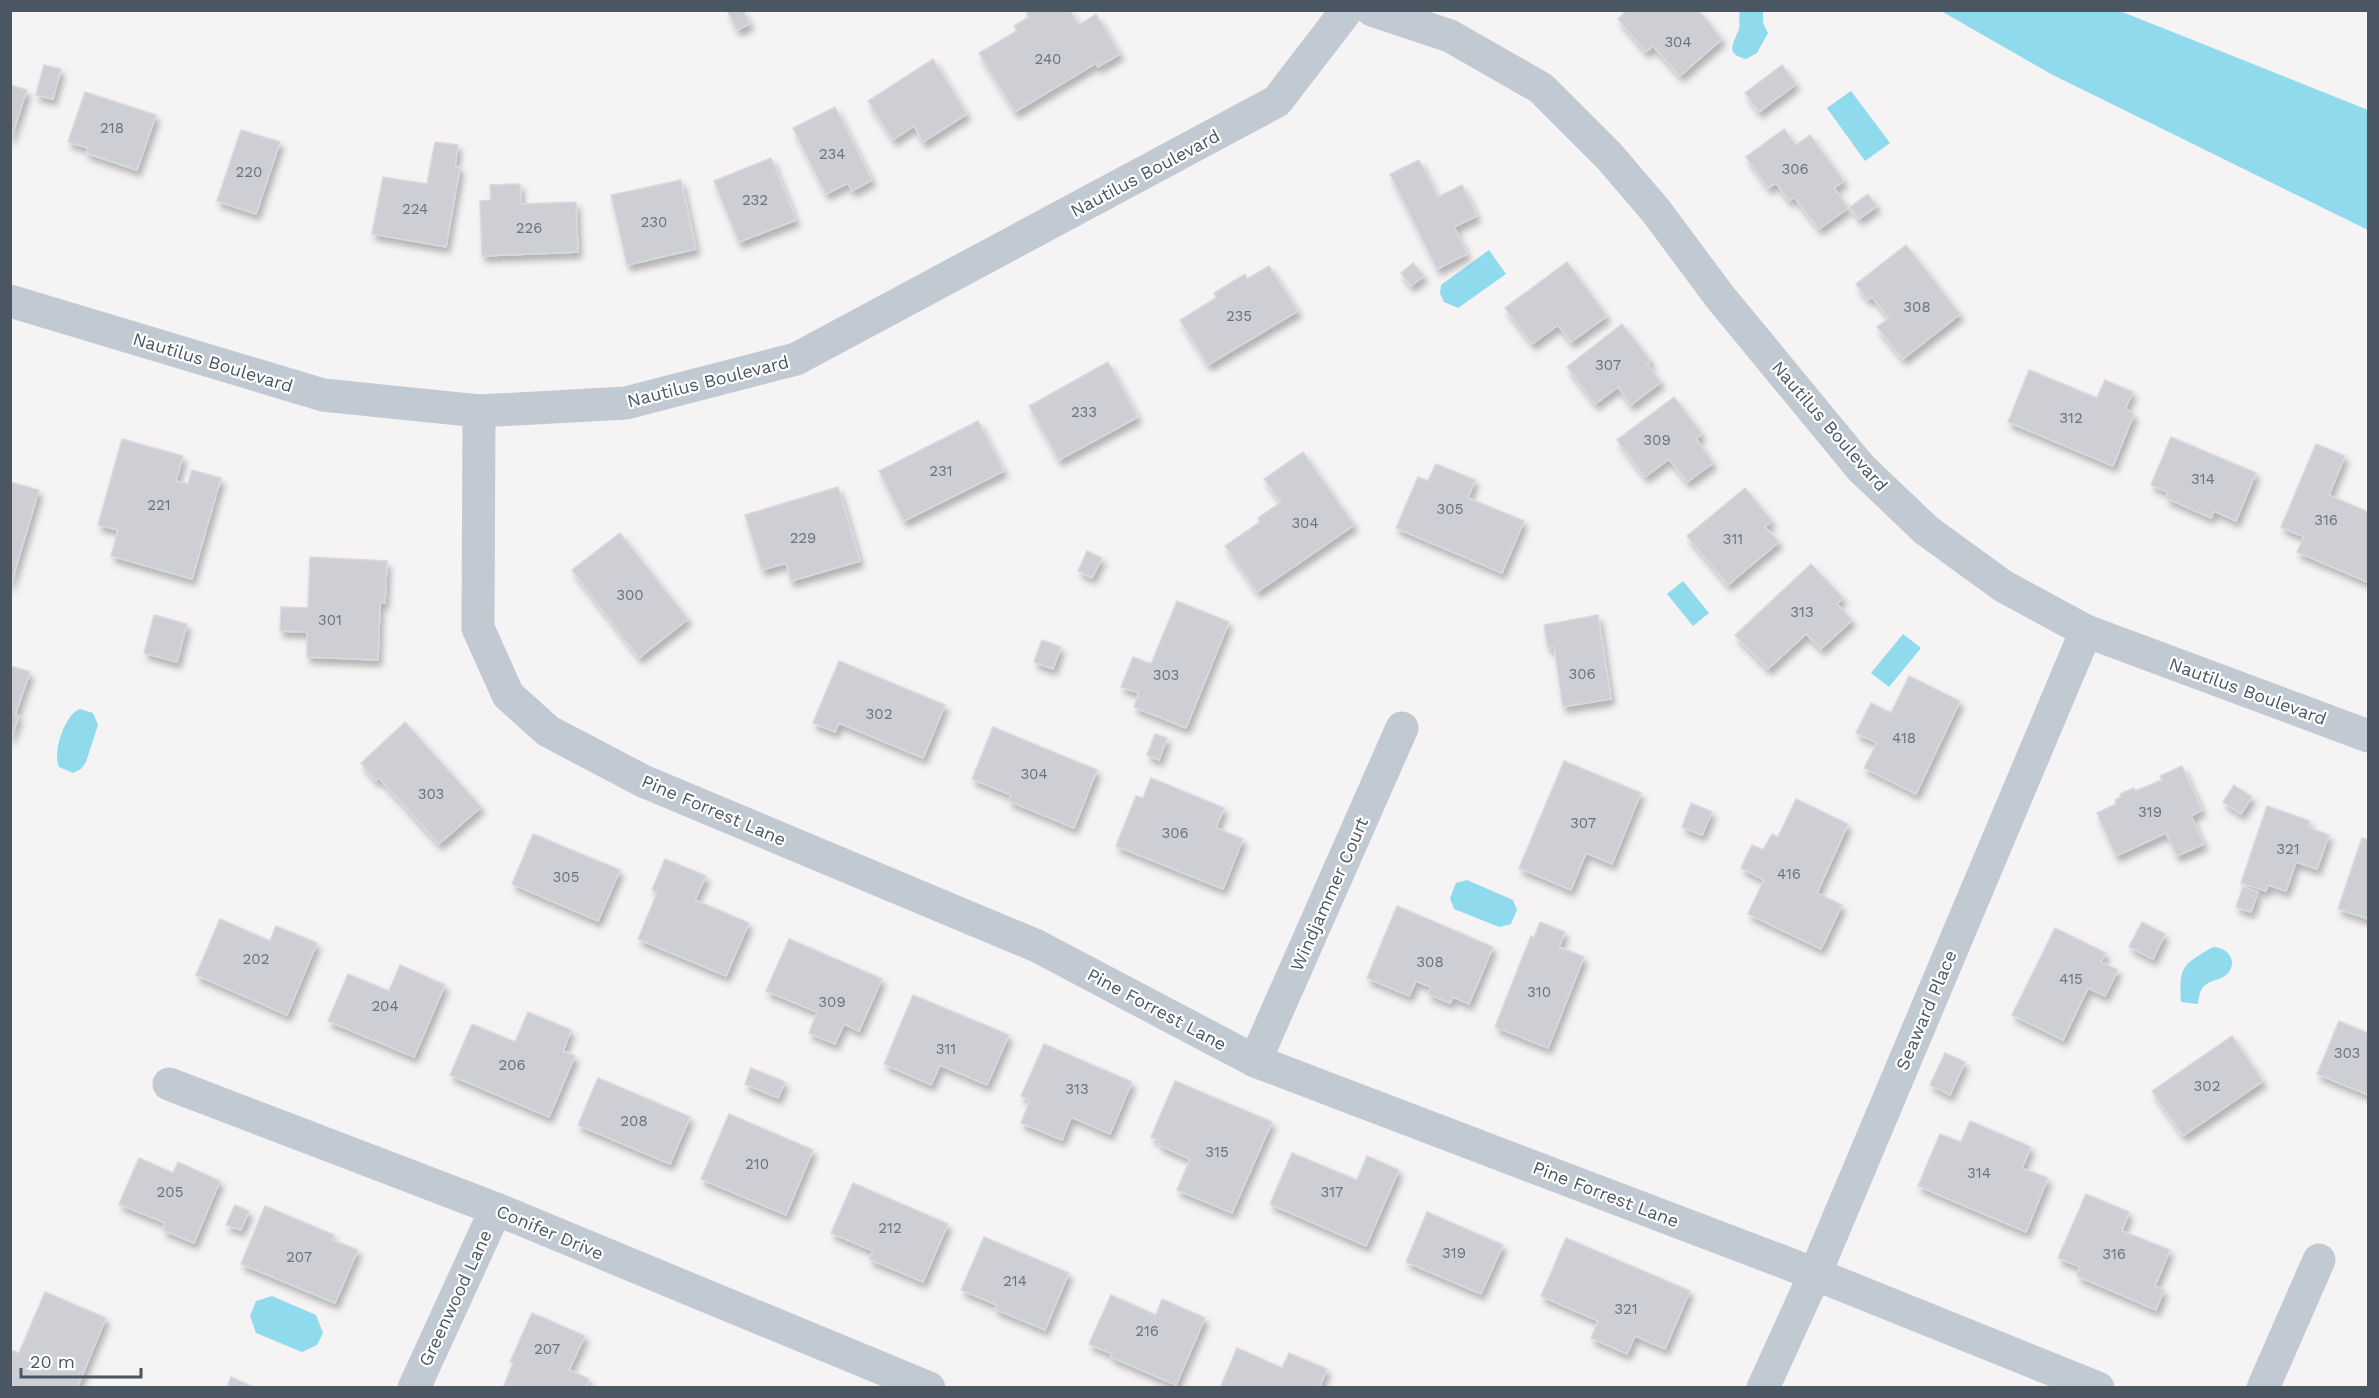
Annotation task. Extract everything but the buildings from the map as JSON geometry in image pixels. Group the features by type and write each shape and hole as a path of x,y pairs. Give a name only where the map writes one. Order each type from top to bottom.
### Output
{"street":[{"name":"Nautilus Boulevard","path":"10,301 323,395 479,411 626,403 796,359 1277,101 1347,10"},
{"name":"Nautilus Boulevard","path":"1372,10 1450,36 1541,88 1609,156 1656,211 1720,297 1862,468 1935,537 2003,586 2086,631 2368,736"},
{"name":"Pine Forrest Lane","path":"479,411 478,628 508,695 548,731 643,781 1037,946 1255,1061 1815,1274 2098,1388"},
{"name":"Seaward Place","path":"1763,1388 1815,1274 2086,631"},
{"name":"Windjammer Court","path":"1255,1061 1402,728"},
{"name":"Conifer Drive","path":"169,1084 496,1209 917,1385"},
{"name":"Greenwood Lane","path":"414,1388 496,1209"},
{"path":"2263,1388 2319,1260"}],"water":[{"path":"1741,10 1763,11 1763,23 1768,33 1757,53 1746,59 1735,54 1732,47 1739,29"},
{"path":"1941,11 2120,11 2368,110 2368,230 2051,74"},
{"path":"1851,91 1890,143 1865,161 1827,108"},
{"path":"1489,250 1506,274 1458,308 1444,302 1440,293 1441,285"},
{"path":"1683,581 1709,613 1693,626 1667,594"},
{"path":"1903,634 1921,648 1889,687 1871,673"},
{"path":"80,709 93,713 98,725 86,762 81,769 73,773 59,767 57,752 61,734 69,718"},
{"path":"1467,880 1513,900 1517,910 1511,924 1499,927 1454,909 1450,898 1456,883"},
{"path":"2213,947 2226,951 2231,958 2229,972 2204,986 2200,992 2198,1004 2181,1002 2181,981 2185,968 2195,958"},
{"path":"272,1296 316,1315 323,1333 317,1345 302,1352 256,1333 250,1316 256,1301"}]}
